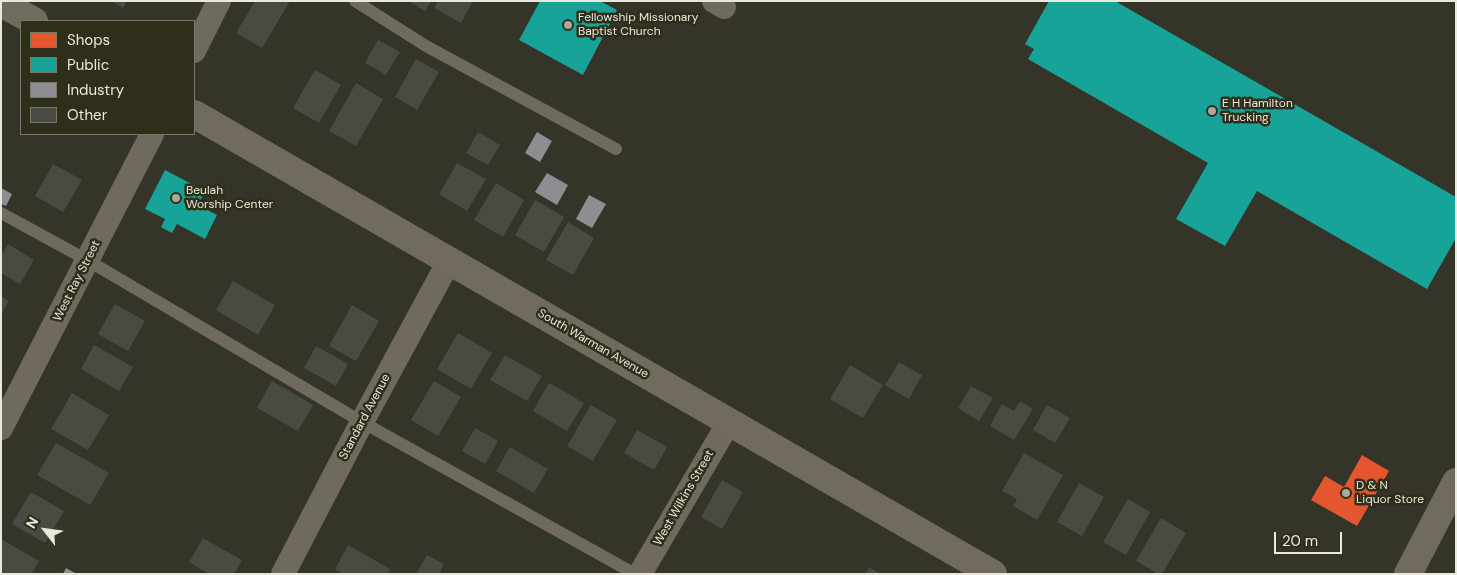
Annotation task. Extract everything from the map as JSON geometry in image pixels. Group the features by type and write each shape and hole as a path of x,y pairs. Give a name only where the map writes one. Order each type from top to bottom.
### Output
{"main road":[{"path":"1,3 32,20"},
{"name":"South Warman Avenue","path":"195,115 993,574"},
{"path":"1408,574 1456,482"}],"street":[{"path":"195,49 219,1"},
{"name":"West Ray Street","path":"1,428 151,135"},
{"name":"Standard Avenue","path":"283,574 448,261"},
{"name":"West Wilkins Street","path":"640,574 729,422"}],"lane":[{"path":"356,1 426,46 616,149"},
{"path":"1,213 87,260 362,422 635,574"}],"building: Shops":[{"name":"D & N Liquor Store","path":"1362,455 1389,471 1357,526 1311,500 1325,476 1344,487"}],"building: Public":[{"name":"Fellowship Missionary Baptist Church","path":"540,1 600,1 617,10 583,75 519,40"},
{"name":"E H Hamilton Trucking","path":"1049,1 1115,1 1456,197 1456,238 1427,289 1257,191 1225,246 1176,219 1208,163 1028,59 1034,49 1025,44"},
{"name":"Beulah Worship Center","path":"165,170 205,191 198,205 217,215 205,239 177,224 172,233 161,227 165,219 145,209"}],"building: Industry":[{"path":"537,132 552,141 540,162 525,153"},
{"path":"547,173 568,185 557,205 535,192"},
{"path":"1,188 12,194 6,206 1,204"},
{"path":"589,195 606,204 592,228 576,219"},
{"path":"66,568 77,574 63,574"}],"building: Other":[{"path":"112,1 127,1 123,8"},
{"path":"255,1 290,1 262,48 236,33"},
{"path":"408,1 431,1 425,11"},
{"path":"438,1 473,1 461,23 434,8"},
{"path":"378,40 400,52 386,75 365,63"},
{"path":"416,59 439,72 417,110 395,97"},
{"path":"315,70 341,85 319,123 293,108"},
{"path":"356,83 383,99 356,146 329,131"},
{"path":"478,132 500,145 488,165 466,153"},
{"path":"457,163 486,179 467,211 439,194"},
{"path":"53,164 82,180 63,212 35,196"},
{"path":"496,183 524,200 503,237 474,220"},
{"path":"535,200 564,217 544,252 515,235"},
{"path":"568,222 594,238 573,275 546,260"},
{"path":"8,244 34,260 20,284 1,273 1,256"},
{"path":"233,281 275,305 258,335 216,310"},
{"path":"1,296 9,301 1,314"},
{"path":"115,304 145,321 128,351 98,334"},
{"path":"352,305 379,321 356,361 329,346"},
{"path":"458,333 492,353 471,389 437,369"},
{"path":"94,345 133,367 119,391 81,369"},
{"path":"316,346 348,364 336,386 304,368"},
{"path":"505,355 542,376 527,401 490,380"},
{"path":"899,362 922,375 909,399 885,385"},
{"path":"850,365 883,385 863,418 830,399"},
{"path":"272,381 313,405 298,431 257,408"},
{"path":"434,381 461,397 438,436 411,420"},
{"path":"549,383 584,403 567,431 533,411"},
{"path":"971,386 993,398 979,421 958,408"},
{"path":"72,393 109,415 88,450 51,429"},
{"path":"1020,401 1033,409 1014,440 990,426 1002,404 1014,411"},
{"path":"591,405 617,420 593,461 567,446"},
{"path":"1047,405 1070,418 1055,443 1033,430"},
{"path":"475,428 498,441 485,464 462,451"},
{"path":"637,430 667,447 654,470 624,453"},
{"path":"56,443 109,473 90,505 37,475"},
{"path":"510,447 548,469 534,493 496,471"},
{"path":"1024,453 1063,475 1037,520 1013,506 1017,499 1002,491"},
{"path":"722,480 743,492 722,529 701,517"},
{"path":"1079,483 1104,497 1082,536 1057,522"},
{"path":"31,492 64,511 45,543 12,524"},
{"path":"1128,499 1150,512 1126,555 1103,542"},
{"path":"1161,518 1186,533 1162,574 1158,574 1136,561"},
{"path":"203,538 242,560 234,574 209,574 189,562"},
{"path":"1,539 39,561 31,574 1,574"},
{"path":"348,545 390,569 387,574 343,574 335,569"},
{"path":"427,555 444,564 439,574 416,574"},
{"path":"869,567 880,574 865,574"}],"place":[{"name":"Fellowship Missionary Baptist Church","path":"568,25"},
{"name":"E H Hamilton Trucking","path":"1212,111"},
{"name":"Beulah Worship Center","path":"176,198"},
{"name":"D & N Liquor Store","path":"1346,493"}]}
